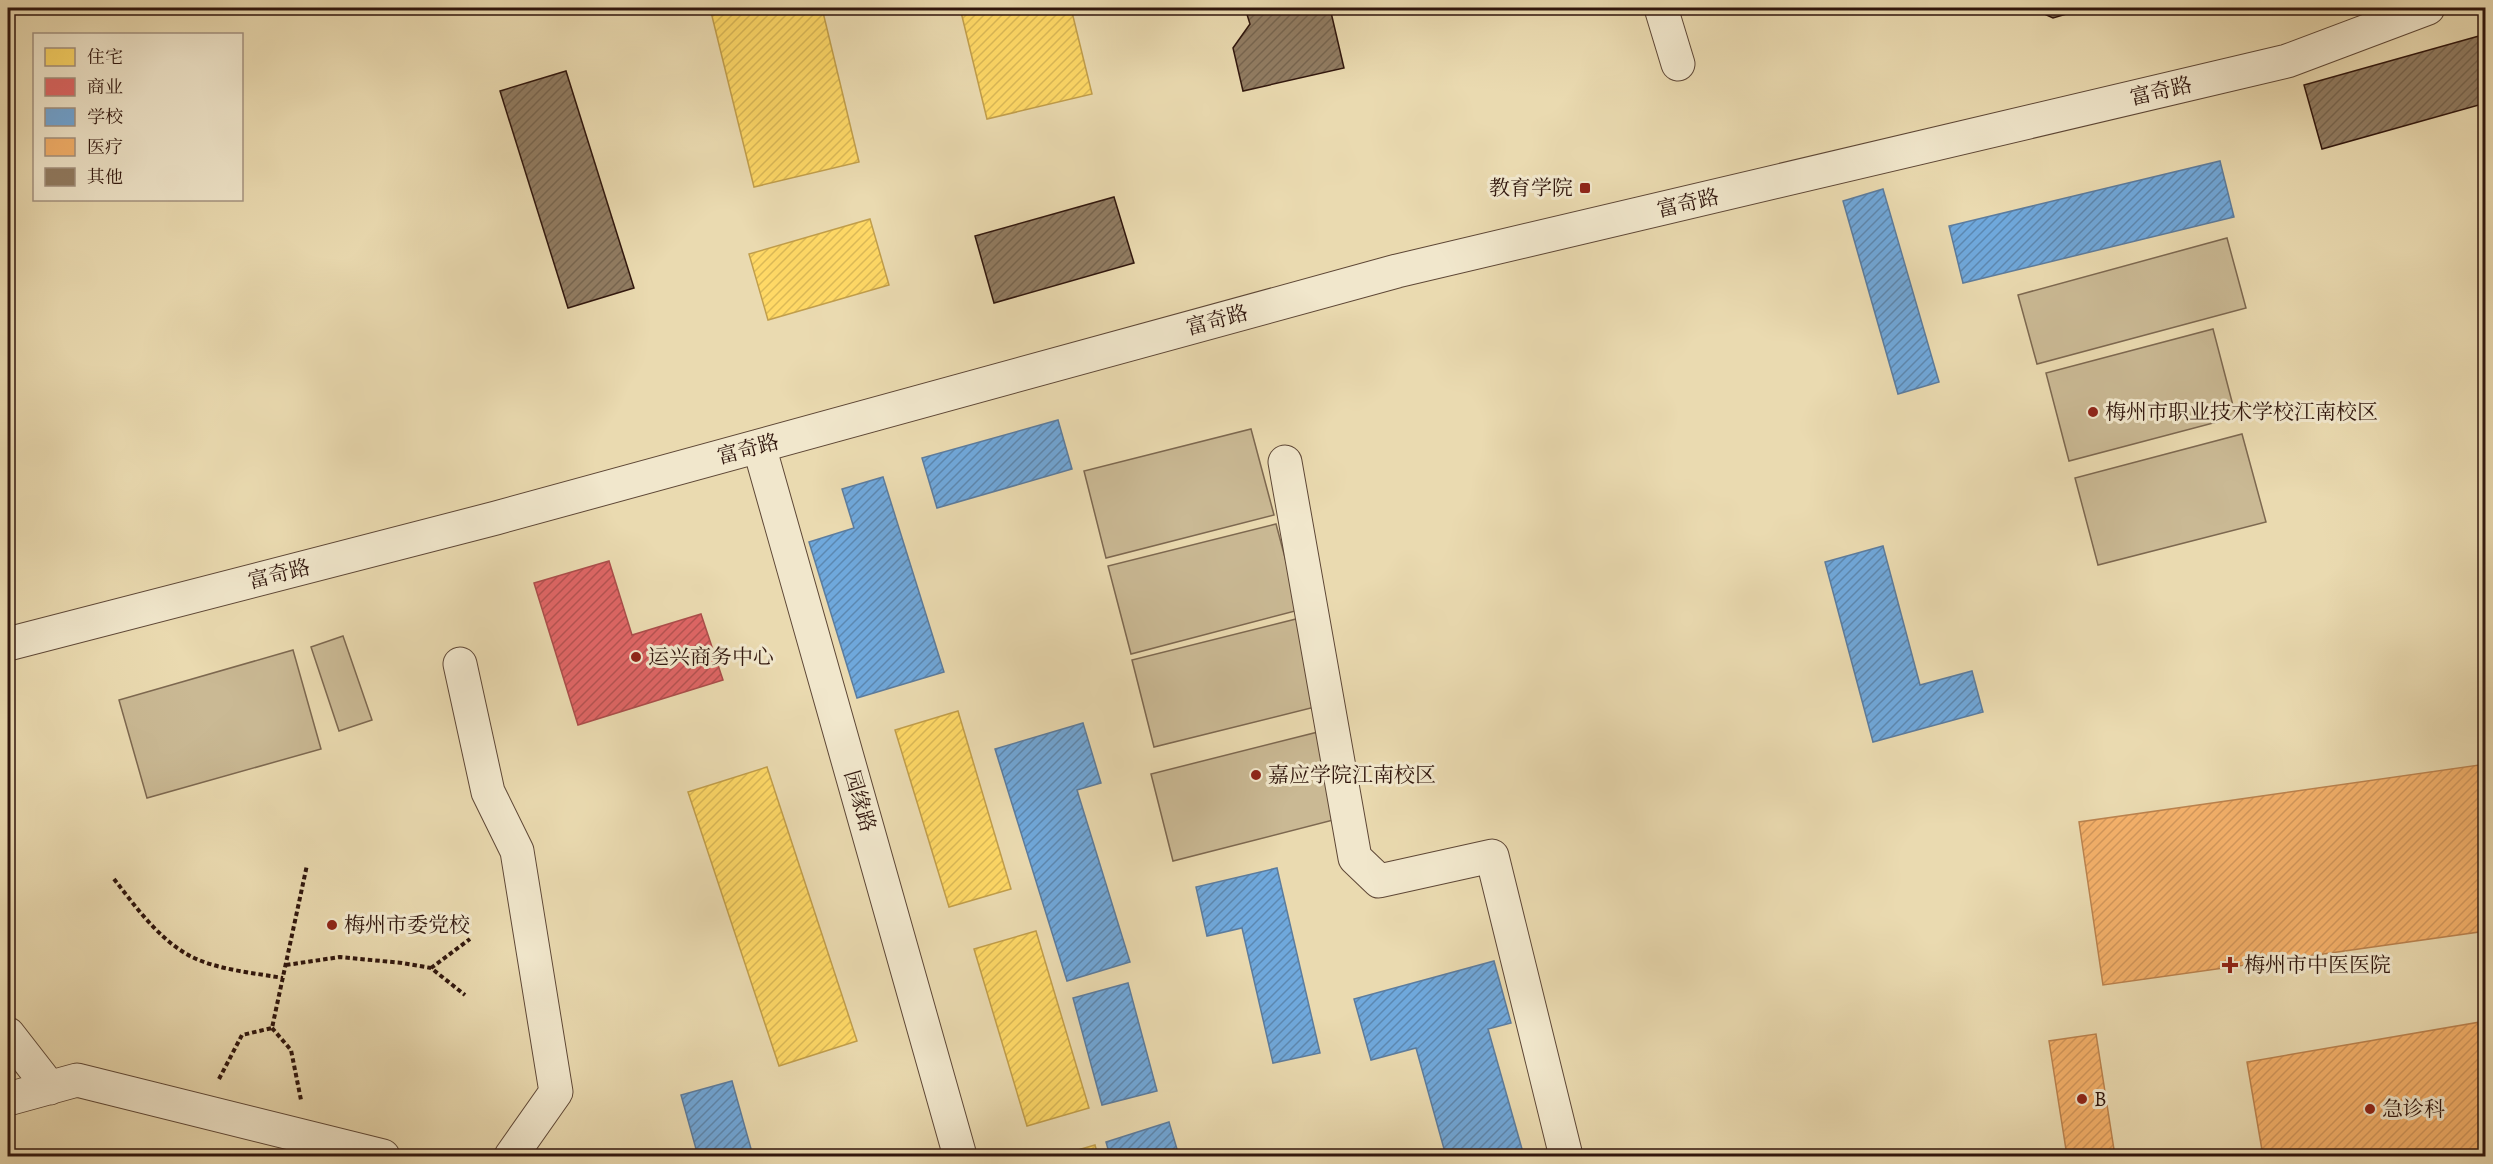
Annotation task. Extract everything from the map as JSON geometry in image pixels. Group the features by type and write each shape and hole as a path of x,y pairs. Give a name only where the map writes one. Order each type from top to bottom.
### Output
{"street":[{"path":"1661,8 1678,64"},
{"name":"富奇路","path":"8,644 496,518 1397,271 2287,61 2428,8"},
{"name":"园缘路","path":"759,446 960,1156"},
{"path":"1285,462 1355,858 1379,881 1492,856 1566,1156"},
{"path":"460,664 488,792 517,851 556,1092 511,1156"},
{"path":"8,1034 50,1088"},
{"path":"8,1099 76,1080 383,1156"}],"path":[{"path":"272,1028 307,865"},
{"path":"114,879 152,928 192,957 234,970 283,978"},
{"path":"431,968 470,939"},
{"path":"286,965 340,957 431,968 465,995"},
{"path":"213,1089 242,1035 272,1028"},
{"path":"272,1028 291,1050 300,1083 302,1106"}],"shaded area":[{"path":"2227,238 2246,308 2037,364 2018,295"},
{"path":"2213,329 2236,417 2069,461 2046,373"},
{"path":"1251,429 1274,515 1106,558 1084,471"},
{"path":"2242,434 2266,522 2098,565 2075,478"},
{"path":"1276,524 1299,610 1131,654 1108,566"},
{"path":"1300,618 1323,705 1154,747 1132,660"},
{"path":"343,636 372,720 339,731 311,647"},
{"path":"293,650 321,749 147,798 119,700"},
{"path":"1318,732 1341,818 1173,861 1151,774"}],"building: 住宅":[{"path":"710,8 822,8 859,162 754,187"},
{"path":"960,8 1071,8 1092,94 987,119"},
{"path":"870,219 889,285 768,320 749,254"},
{"path":"958,711 1011,889 949,907 895,730"},
{"path":"767,767 857,1041 779,1066 688,792"},
{"path":"1036,931 1089,1108 1027,1126 974,949"},
{"path":"1095,1145 1098,1156 1057,1156"}],"building: 商业":[{"name":"运兴商务中心","path":"609,561 632,635 701,614 723,680 578,725 534,583"}],"building: 学校":[{"path":"2220,161 2234,217 1963,283 1949,226"},
{"path":"1883,189 1939,382 1898,394 1843,201"},
{"path":"1058,420 1072,469 937,508 922,458"},
{"path":"883,477 944,672 857,698 809,542 854,528 842,489"},
{"path":"1883,546 1920,685 1972,671 1983,712 1873,742 1825,562"},
{"path":"1083,723 1101,783 1077,790 1130,962 1067,981 995,749"},
{"path":"1277,868 1320,1053 1273,1063 1242,928 1207,936 1196,887"},
{"path":"1494,961 1511,1023 1488,1029 1524,1156 1446,1156 1416,1048 1371,1060 1354,999"},
{"path":"1128,983 1157,1091 1102,1105 1073,998"},
{"path":"732,1081 753,1156 698,1156 681,1095"},
{"path":"1169,1122 1179,1156 1110,1156 1106,1142"}],"building: 医疗":[{"path":"2486,764 2486,931 2103,985 2079,822"},
{"name":"急诊科","path":"2486,1021 2486,1156 2263,1156 2247,1062"},
{"name":"B","path":"2096,1034 2115,1156 2067,1156 2049,1041"}],"building: 其他":[{"path":"1245,8 1330,8 1344,68 1243,91 1233,48 1250,24"},
{"path":"2031,8 2087,8 2053,18"},
{"path":"2486,34 2486,103 2322,149 2304,85"},
{"path":"566,71 634,288 568,308 500,91"},
{"path":"1114,197 1134,263 994,303 975,236"}],"place":[{"name":"教育学院","path":"1585,188"},
{"name":"梅州市职业技术学校江南校区","path":"2093,412"},
{"name":"运兴商务中心","path":"636,657"},
{"name":"嘉应学院江南校区","path":"1256,775"},
{"name":"梅州市委党校","path":"332,925"},
{"name":"梅州市中医医院","path":"2230,965"},
{"name":"B","path":"2082,1099"},
{"name":"急诊科","path":"2370,1109"}]}
